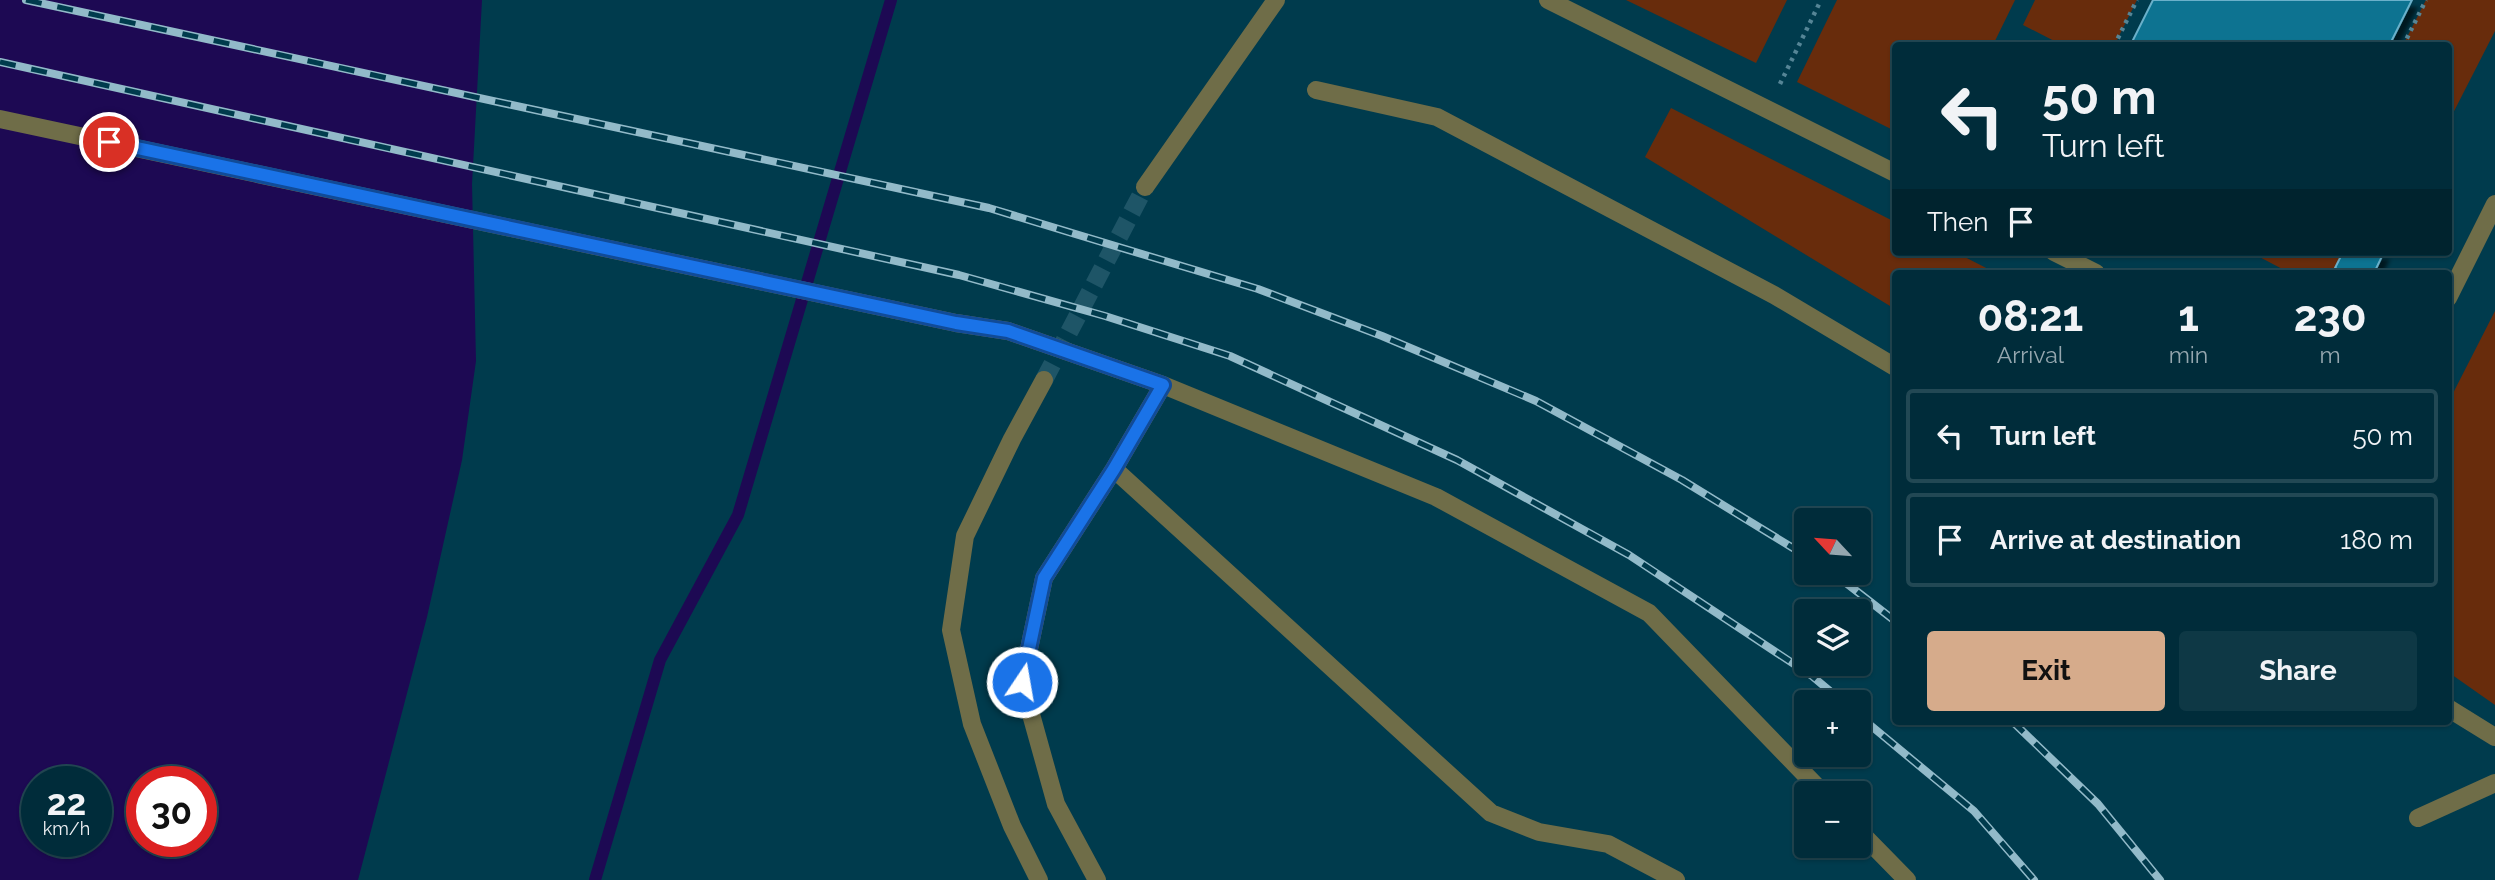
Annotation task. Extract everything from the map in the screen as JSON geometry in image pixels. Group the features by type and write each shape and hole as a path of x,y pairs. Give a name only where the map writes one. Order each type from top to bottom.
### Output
{"street":[{"path":"1145,187 1276,0"},
{"path":"1548,0 1892,172"},
{"path":"1316,90 1437,117 1774,295 1892,365"},
{"path":"0,119 956,323 1008,331 1163,385 1436,497 1649,614 1810,781"},
{"path":"2452,290 2495,204"},
{"path":"2062,256 2090,270"},
{"path":"1039,880 1012,826 972,724 951,630 965,536 1044,380"},
{"path":"1097,880 1056,804 1022,682 1044,578 1114,469 1163,385"},
{"path":"1114,469 1491,813 1539,832 1608,844 1676,880"},
{"path":"2452,710 2495,737"},
{"path":"2418,818 2495,783"},
{"path":"1871,843 1907,880"}],"path":[{"path":"1767,109 1821,0"},
{"path":"2116,42 2137,0"},
{"path":"2405,42 2426,0"}],"shaded area":[{"path":"0,0 482,0 472,184 476,361 462,460 427,617 358,880 0,880"},
{"path":"1626,0 1787,0 1756,63"},
{"path":"1837,0 2015,0 1994,42 1892,42 1892,130 1797,82"},
{"path":"2035,0 2137,0 2116,42 2056,42 2023,25"},
{"path":"2426,0 2495,0 2495,31 2452,115 2452,42 2405,42"},
{"path":"1671,108 1892,220 1892,256 1963,256 1990,270 1892,270 1892,307 1645,157"},
{"path":"2258,256 2381,256 2374,270 2284,270"},
{"path":"2495,311 2495,705 2452,675 2452,395"}],"building":[{"path":"2153,0 2412,0 2391,42 2132,42"},
{"path":"2341,256 2382,256 2375,270 2335,268"}],"waterway":[{"path":"595,880 660,660 738,515 891,0"}],"tunnel":[{"path":"1044,380 1145,187"}],"railway":[{"path":"26,0 989,208 1258,289 1382,336 1536,401 1682,480 1794,549"},
{"path":"0,62 959,275 1105,316 1230,356 1457,460 1629,555 1812,676 1829,690"},
{"path":"1849,585 1892,619"},
{"path":"2016,725 2098,804 2160,880"},
{"path":"1871,726 1974,811 2034,880"}],"route":[{"path":"109,142 956,323 1008,331 1163,385 1114,469 1044,578 1022,682"}]}
